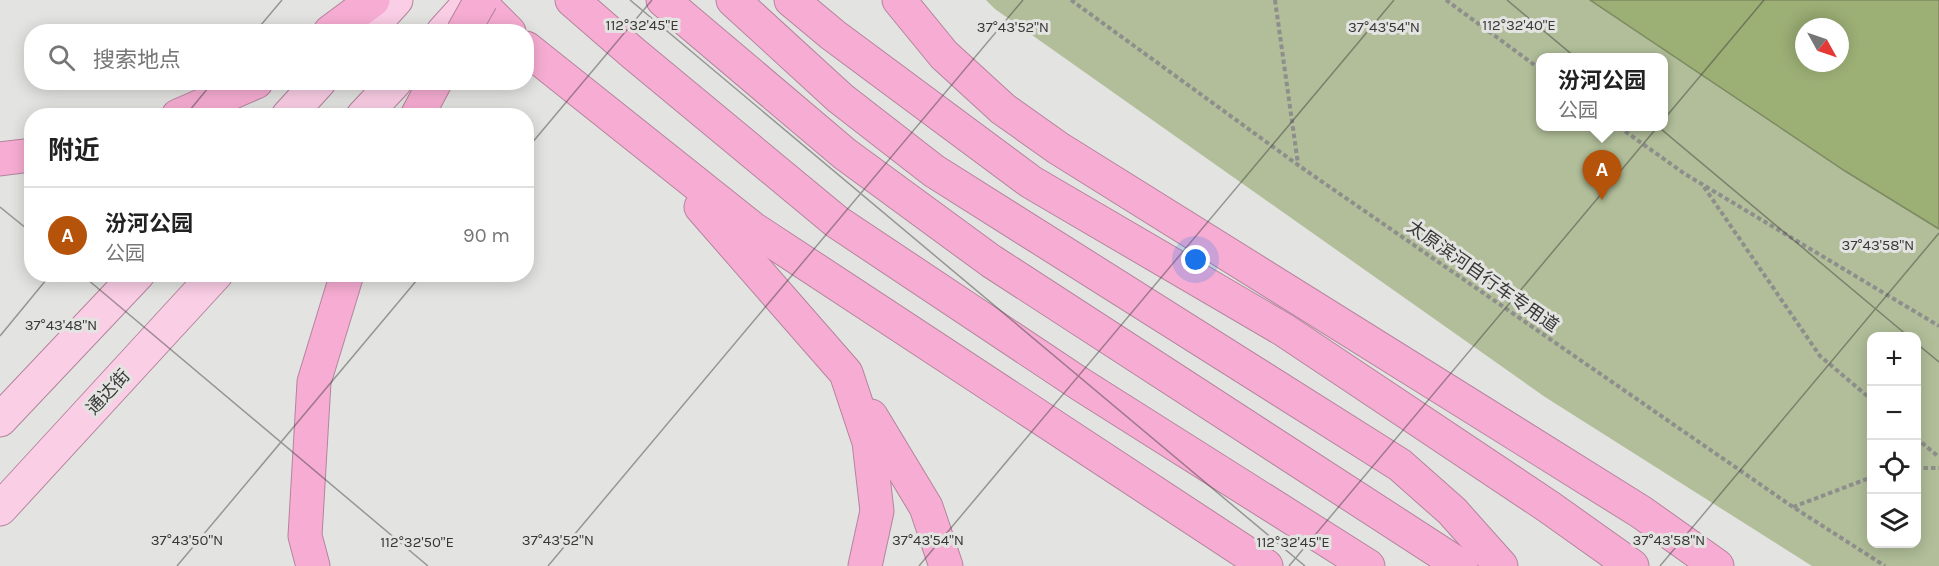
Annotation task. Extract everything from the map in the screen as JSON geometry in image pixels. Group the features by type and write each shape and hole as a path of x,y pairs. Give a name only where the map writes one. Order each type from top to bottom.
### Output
{"highway":[{"path":"341,24 373,0"},
{"path":"466,24 477,0 501,24"},
{"path":"572,0 837,222 1080,384 1368,566"},
{"path":"663,0 845,154 991,261 1461,566"},
{"path":"733,0 840,98 934,171 1400,465 1452,511 1501,566"},
{"path":"791,0 833,35 1031,182 1284,330 1549,507 1632,566"},
{"path":"899,0 944,55 1003,109 1058,148 1641,512 1717,566"},
{"path":"534,54 752,228 1266,566"},
{"path":"196,108 238,90"},
{"path":"421,108 431,90"},
{"path":"649,146 846,373 926,507 946,566"},
{"path":"0,159 24,156"},
{"path":"313,566 305,536 314,382 345,282"},
{"path":"846,373 869,442 878,511 865,566"}],"main road":[{"path":"374,24 396,0"},
{"path":"452,24 477,0"},
{"path":"295,108 312,90"},
{"path":"370,108 387,90"},
{"path":"0,420 130,282"},
{"name":"通达街","path":"0,509 209,282"}],"path":[{"name":"太原滨河自行车专用道","path":"1071,0 1298,165 1793,507 1885,566"},
{"path":"1275,0 1298,165"},
{"path":"1446,0 1536,66"},
{"path":"1627,131 1703,185 1939,326"},
{"path":"1703,185 1820,356 1867,396"},
{"path":"1919,440 1939,457"},
{"path":"1921,468 1939,468"},
{"path":"1793,507 1867,479"}],"shaded area":[{"path":"986,0 1939,0 1939,566 1812,566 1545,397 995,9"},
{"path":"1590,0 1939,0 1939,229 1845,171"}],"place":[{"name":"汾河公园","path":"1602,200"}]}
